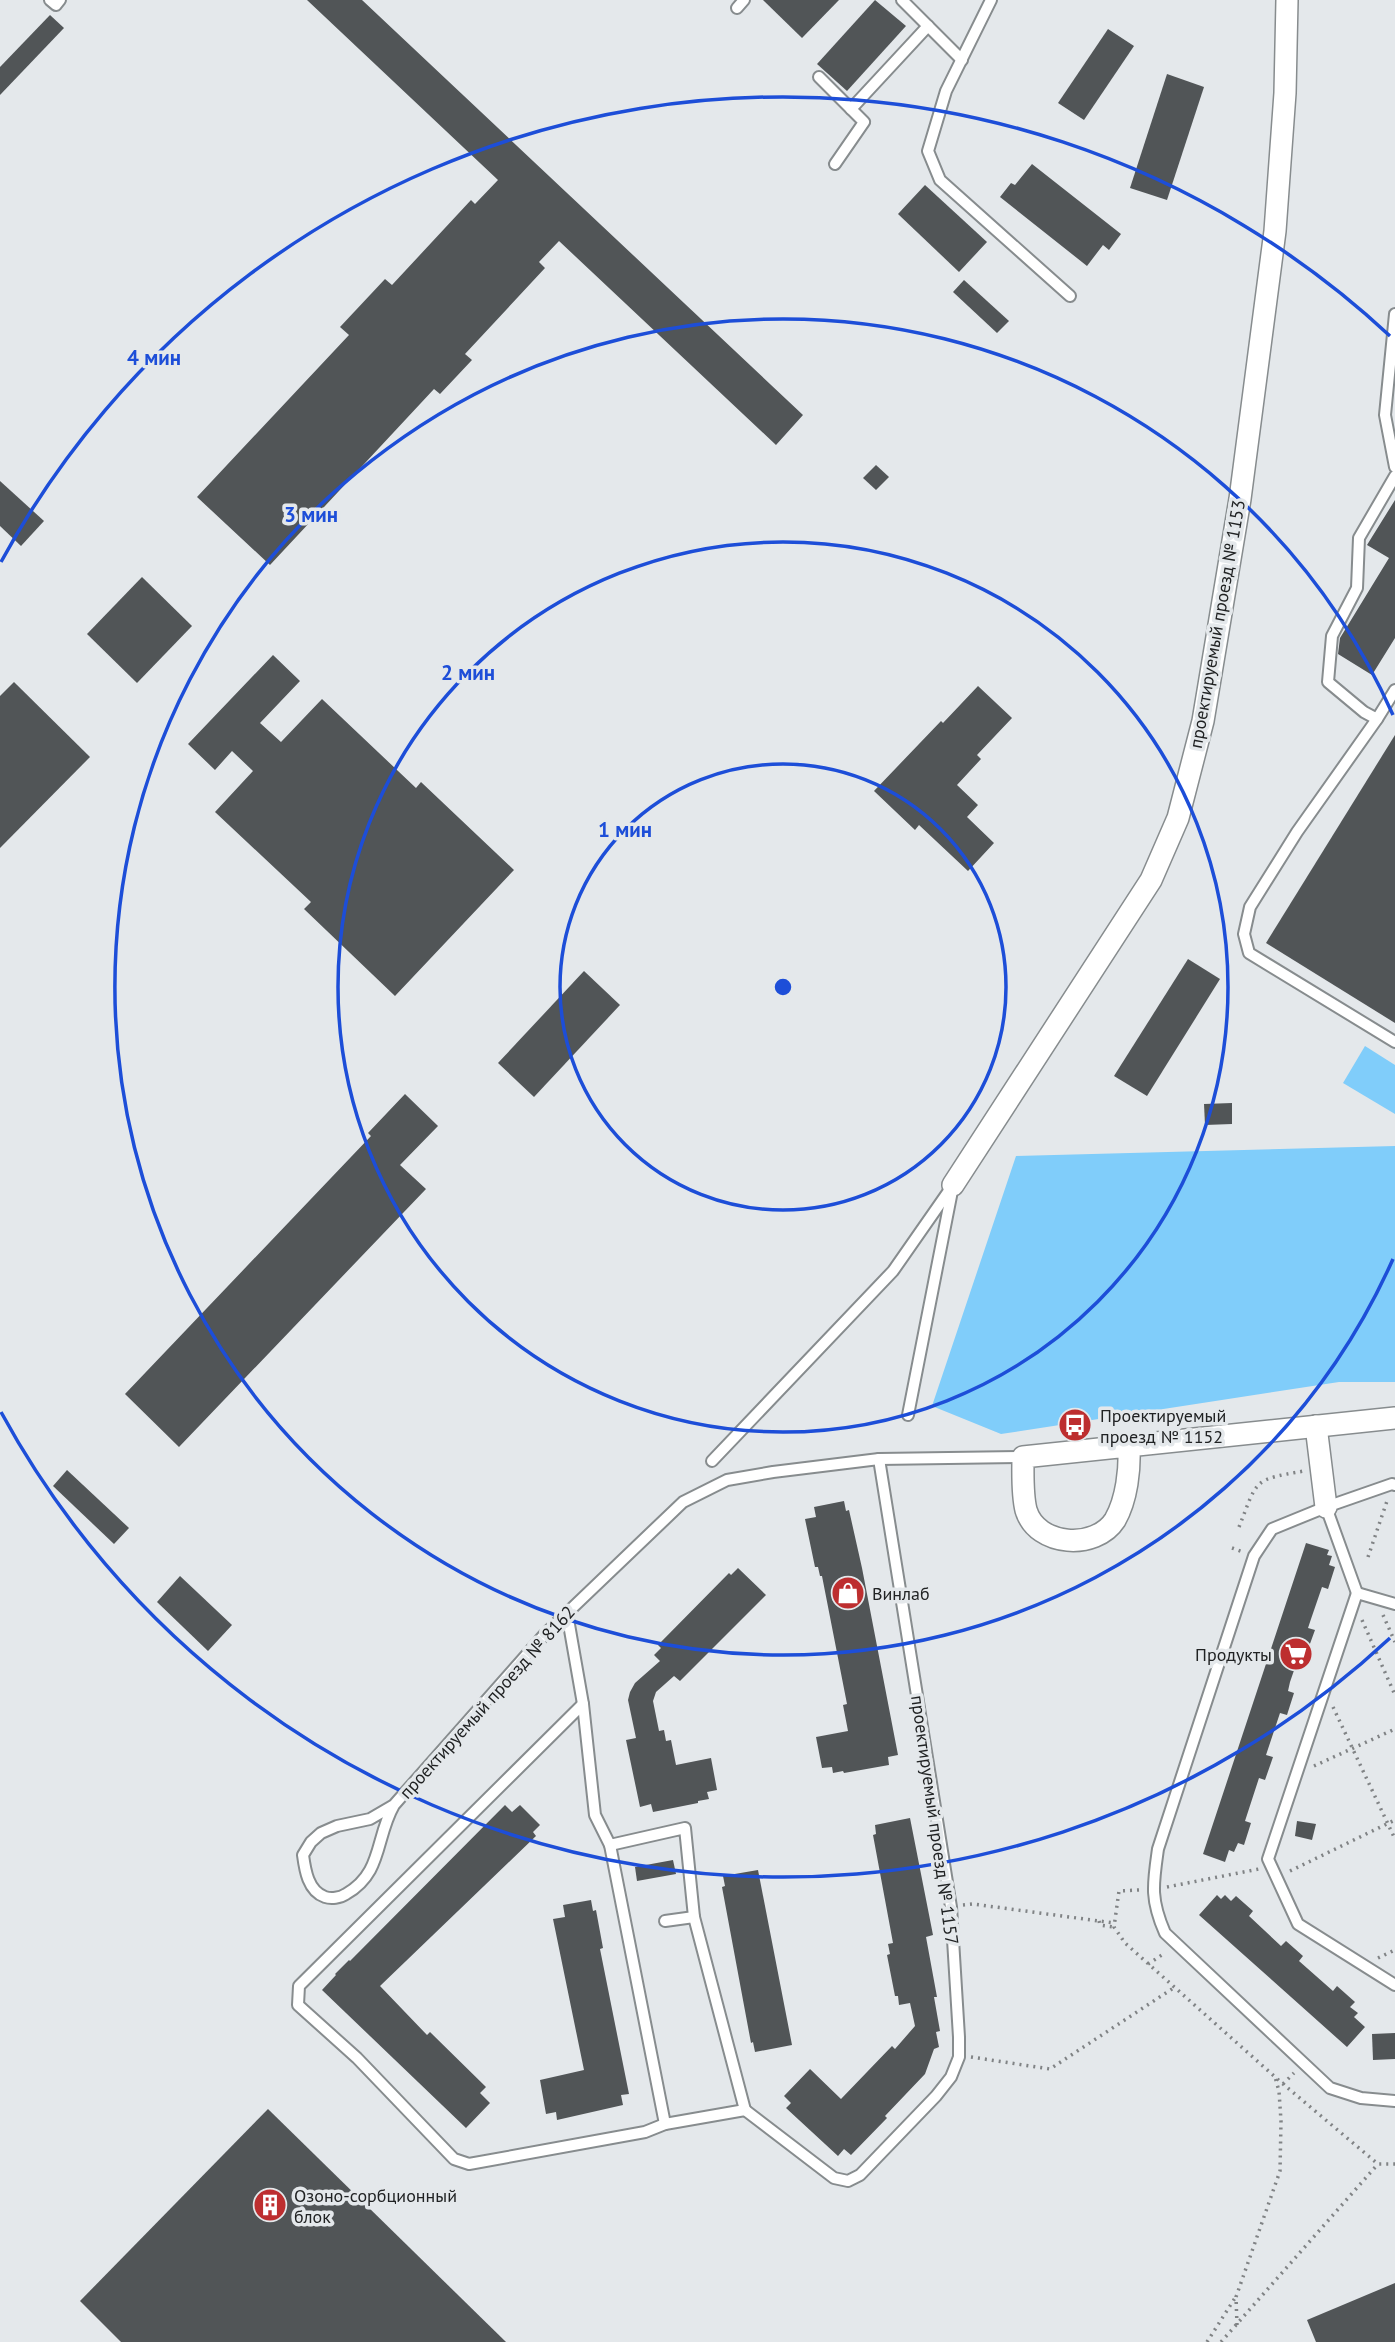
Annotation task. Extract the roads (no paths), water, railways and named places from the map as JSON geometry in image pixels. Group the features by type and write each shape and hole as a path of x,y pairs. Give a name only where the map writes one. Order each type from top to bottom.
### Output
{"street":[{"name":"проектируемый проезд № 1153","path":"953,1185 1150,880 1178,818 1203,721 1240,499 1275,230 1285,93 1287,0"},
{"path":"1129,1446 1124,1497 1114,1520 1101,1534 1075,1541 1057,1538 1041,1531 1033,1522 1027,1511 1023,1457 1395,1418"},
{"path":"1316,1426 1326,1507"}],"lane":[{"path":"50,0 56,5 60,0"},
{"path":"902,0 962,60"},
{"path":"992,0 946,91 928,151 940,180 1070,296"},
{"path":"850,109 928,26"},
{"path":"819,77 864,122 835,164"},
{"path":"1395,314 1385,415 1395,467"},
{"path":"1377,719 1364,712 1328,682 1332,636 1357,588 1359,538 1395,476"},
{"path":"1395,690 1290,843 1250,907 1244,933 1249,953 1395,1042"},
{"path":"908,1415 953,1185"},
{"path":"712,1461 893,1271 953,1185"},
{"name":"проектируемый проезд № 8162","path":"394,1805 370,1819 329,1829 311,1842 303,1855 305,1871 309,1882 319,1894 327,1898 341,1897 355,1889 366,1878 375,1864 386,1819 394,1805 545,1634 683,1502 727,1480 773,1472 879,1459 1023,1457"},
{"name":"проектируемый проезд № 1157","path":"745,2110 834,2178 848,2181 860,2175 936,2096 951,2077 958,2057 951,1907 879,1459"},
{"path":"1394,1484 1272,1529 1254,1556 1158,1849 1152,1890 1156,1914 1165,1933 1330,2088 1362,2098 1395,2101"},
{"path":"1326,1507 1356,1597 1269,1859 1298,1924 1395,1985"},
{"path":"1356,1597 1376,1598 1395,1604"},
{"path":"567,1613 583,1704 595,1815 610,1845 665,2124"},
{"path":"583,1704 299,1986 298,2005 357,2058 454,2159 468,2164 645,2132 665,2124 745,2110 694,1917 685,1828 610,1845"},
{"path":"665,1922 694,1917"}],"place":[{"name":"Проектируемый проезд № 1152","path":"1075,1425"},
{"name":"Винлаб","path":"848,1593"},
{"name":"Продукты","path":"1296,1654"},
{"name":"Озоно-сорбционный блок","path":"270,2205"}]}
